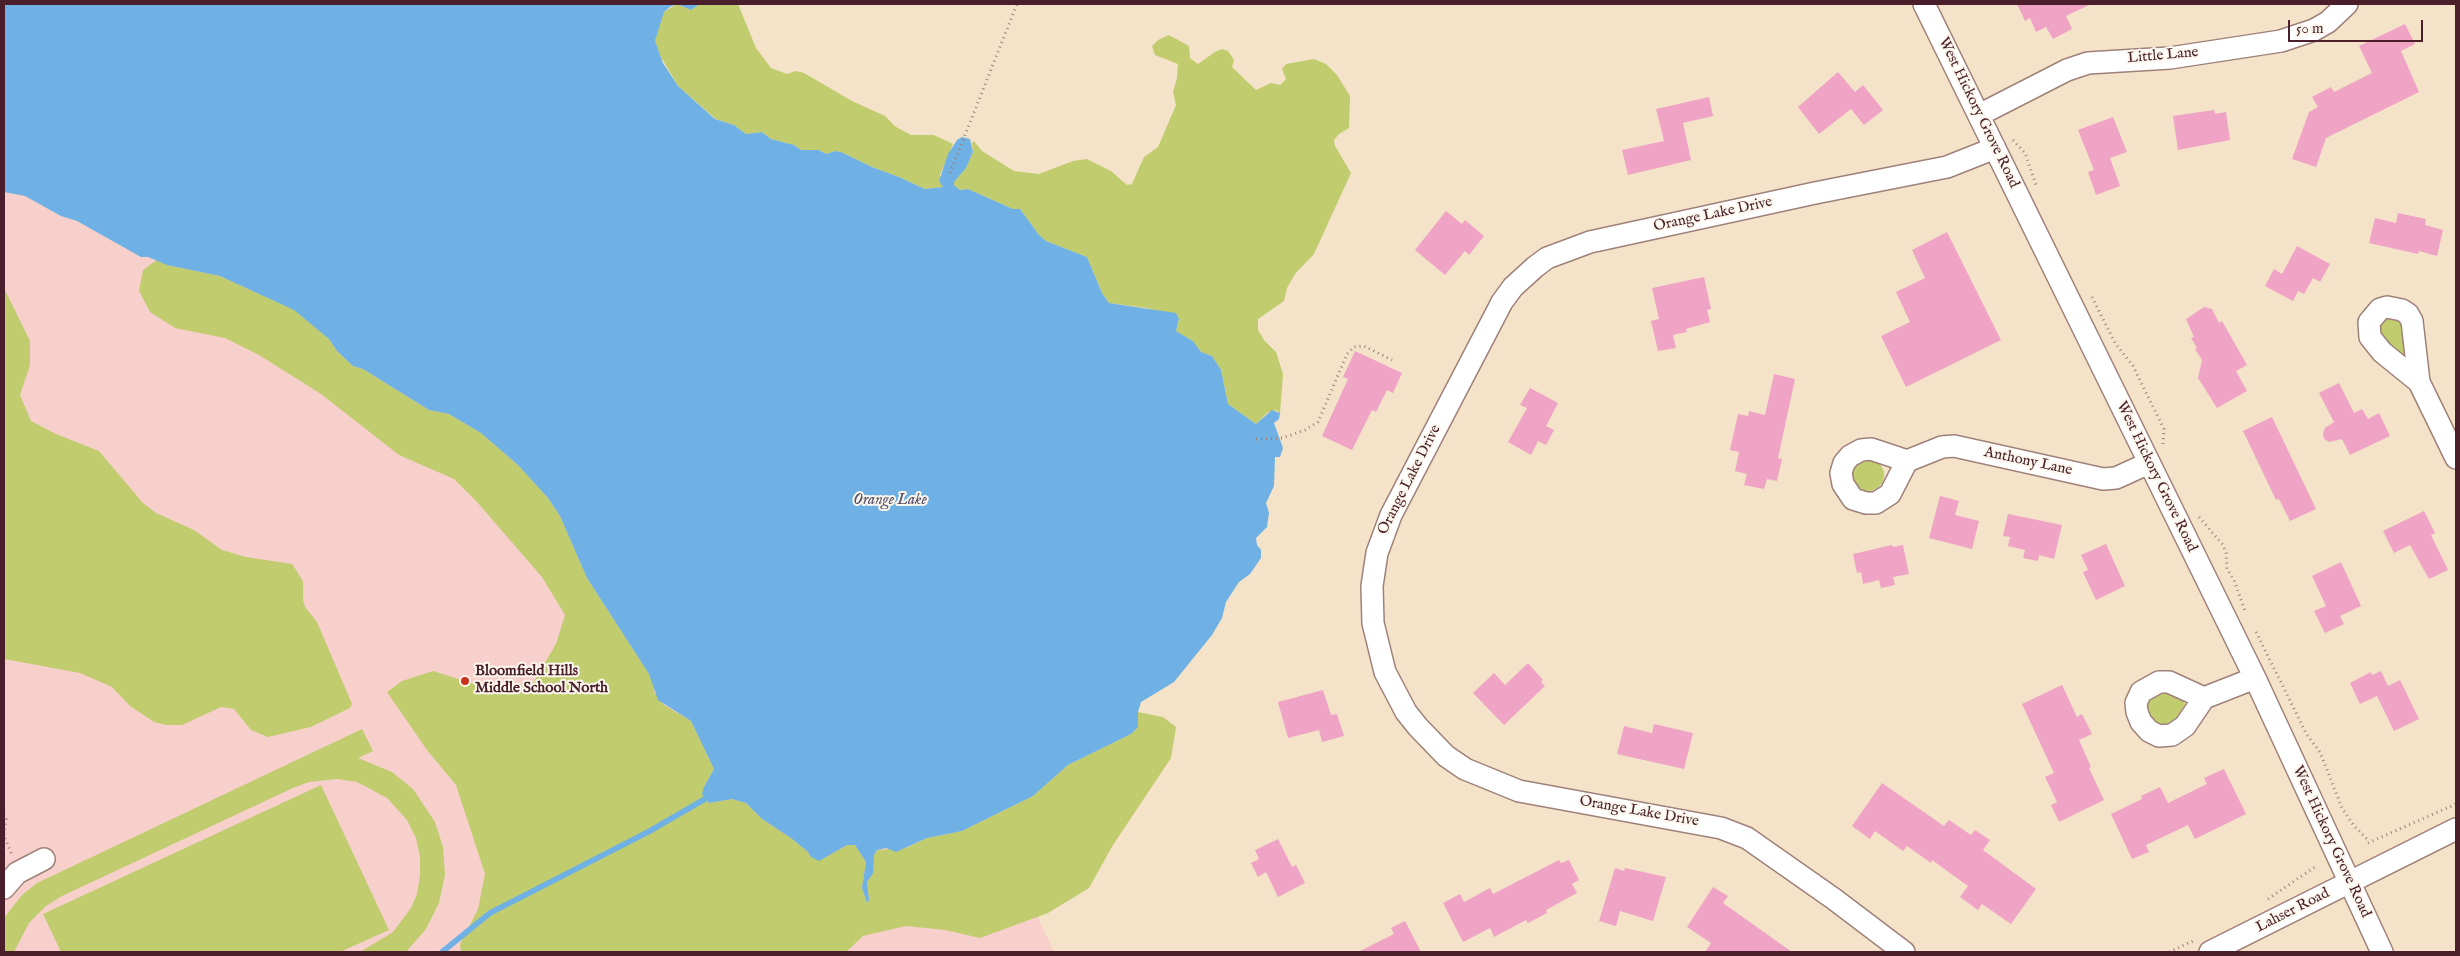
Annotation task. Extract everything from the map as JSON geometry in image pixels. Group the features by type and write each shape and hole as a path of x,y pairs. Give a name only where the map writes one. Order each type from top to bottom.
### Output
{"street":[{"name":"West Hickory Grove Road","path":"1924,4 1979,115 2003,143 2157,457 2255,678 2351,881 2382,952"},
{"name":"Little Lane","path":"1979,115 2067,70 2088,63 2170,58 2281,41 2314,30 2328,22 2347,4"},
{"name":"Orange Lake Drive","path":"1904,952 1834,899 1747,838 1721,828 1519,791 1465,769 1446,756 1406,712 1385,672 1373,623 1372,586 1379,544 1391,515 1502,302 1513,287 1535,267 1560,252 1590,242 1947,167 2003,143"},
{"path":"2419,382 2456,458"},
{"name":"Anthony Lane","path":"1906,461 1942,447 1954,446 2103,479 2116,478 2157,457"},
{"path":"2204,698 2255,678"},
{"name":"Lahser Road","path":"2210,952 2456,829"},
{"path":"4,888 22,870 44,859"}],"path":[{"path":"950,173 1017,4"},
{"path":"2003,143 2025,153 2037,192"},
{"path":"2090,296 2115,343 2133,366 2164,429 2157,457"},
{"path":"1256,439 1282,438 1305,430 1318,422 1347,354 1354,347 1364,346 1392,360"},
{"path":"2196,512 2223,545 2226,552 2226,570 2234,580 2250,619"},
{"path":"2254,628 2307,735 2320,752 2342,808 2368,842 2456,804"},
{"path":"4,814 6,845 22,870"}],"shaded area":[{"name":"Bloomfield Hills Middle School North","path":"4,180 789,391 1054,952 4,952"}],"green space":[{"path":"677,4 691,10 700,4 738,4 756,48 771,68 787,74 796,71 804,73 852,101 885,116 896,127 911,135 934,135 953,144 940,175 943,187 925,189 841,152 835,151 826,154 819,150 801,150 794,145 771,139 762,132 746,134 734,125 716,119 678,86 658,52 655,41 658,25 664,12"},
{"path":"1169,35 1189,46 1190,58 1198,64 1215,52 1222,49 1228,51 1234,60 1232,67 1256,90 1271,83 1280,85 1286,79 1282,69 1286,64 1314,59 1326,64 1337,75 1350,96 1349,128 1339,134 1334,140 1335,146 1351,173 1314,254 1295,274 1287,288 1284,301 1258,319 1258,330 1264,340 1276,352 1283,374 1280,413 1276,410 1267,413 1256,424 1228,404 1221,370 1212,356 1200,352 1193,341 1176,331 1179,319 1147,308 1109,303 1102,293 1087,257 1046,241 1039,235 1020,209 1013,209 968,189 960,190 954,185 954,182 966,168 973,152 972,143 974,141 982,151 1014,171 1039,174 1073,161 1087,159 1111,171 1127,185 1132,184 1144,157 1158,147 1176,105 1173,92 1178,64 1155,55 1152,46 1158,40"},
{"path":"158,259 167,265 220,276 295,310 329,339 337,351 353,366 363,369 429,410 449,414 481,433 518,465 548,498 560,516 587,578 649,674 654,683 654,692 664,705 691,721 714,769 704,787 705,799 709,803 732,799 746,803 762,819 791,838 808,852 811,857 824,858 847,845 855,845 866,862 862,888 867,903 869,900 867,882 872,873 874,855 877,850 906,848 927,838 962,831 1033,796 1068,765 1131,734 1138,727 1138,712 1163,717 1176,727 1171,758 1113,845 1089,888 1048,913 980,938 945,930 906,926 863,936 846,952 461,952 460,944 478,909 485,874 456,785 427,750 387,692 402,681 433,671 484,687 533,683 556,644 565,615 542,577 477,502 454,479 399,455 321,394 259,355 225,338 175,328 150,312 139,291 143,270"},
{"path":"4,288 30,341 30,365 20,395 31,421 56,434 99,451 143,503 156,513 194,530 222,550 246,557 292,564 303,581 305,607 317,622 352,704 350,708 311,727 268,737 251,730 234,709 221,707 182,725 166,725 154,722 130,706 112,687 80,673 4,659"},
{"path":"2383,317 2403,318 2407,356 2404,357 2382,343 2377,323"},
{"path":"1868,459 1880,463 1884,475 1880,487 1868,491 1856,487 1852,475 1856,463"},
{"path":"2164,692 2182,699 2185,704 2176,719 2164,725 2152,721 2147,709 2150,699 2157,693"},
{"path":"362,729 373,751 358,758 392,772 413,789 435,822 443,847 445,875 439,903 426,929 406,952 360,952 393,932 411,908 417,894 420,876 420,857 416,838 407,820 387,798 357,782 337,779 309,782 293,788 62,896 46,906 29,923 14,952 4,952 4,918 22,895 37,883"},
{"path":"321,785 389,930 340,952 61,952 43,914"}],"water":[{"name":"Orange Lake","path":"4,4 677,4 664,12 655,41 663,63 678,86 715,119 734,125 746,134 762,132 771,139 794,145 801,150 819,150 826,154 835,151 841,152 925,189 943,187 939,181 948,154 957,140 962,137 970,139 973,152 966,168 954,182 954,185 960,190 968,189 1013,209 1020,209 1039,235 1046,241 1087,257 1102,293 1109,303 1176,313 1179,319 1176,331 1193,341 1201,352 1212,356 1221,370 1228,404 1256,424 1272,410 1280,413 1279,419 1274,423 1283,448 1280,457 1275,457 1274,486 1266,503 1269,513 1267,527 1256,538 1257,545 1261,550 1261,558 1250,574 1239,582 1226,602 1222,618 1212,635 1174,682 1141,702 1138,712 1138,727 1131,734 1068,765 1033,796 962,831 927,838 896,852 886,848 877,850 874,855 873,873 867,882 869,900 867,903 862,888 866,862 855,845 847,845 819,861 811,857 808,852 791,838 762,819 746,803 732,799 709,803 705,799 702,794 704,787 714,769 691,721 658,700 649,674 587,578 560,516 548,498 518,465 481,433 449,414 429,410 363,369 353,366 337,351 329,339 294,310 220,276 167,265 148,257 141,257 77,221 61,216 25,196 4,192"},
{"path":"677,4 700,4 691,10"}],"building":[{"path":"2017,4 2091,4 2066,16 2072,29 2053,39 2046,27 2036,32 2030,18 2025,21"},
{"path":"2405,24 2415,44 2401,51 2419,92 2326,138 2316,167 2292,159 2309,112 2318,107 2312,97 2331,87 2334,92 2372,73 2359,46"},
{"path":"1838,72 1855,92 1863,85 1883,110 1864,125 1851,109 1819,134 1798,107"},
{"path":"1709,97 1713,116 1683,123 1691,160 1628,175 1622,150 1664,141 1656,109"},
{"path":"2214,110 2215,114 2226,112 2230,140 2178,150 2173,116"},
{"path":"2113,117 2127,152 2110,158 2120,186 2096,195 2088,172 2094,170 2078,130"},
{"path":"1446,211 1462,224 1465,220 1484,236 1469,255 1465,251 1445,275 1415,250"},
{"path":"2398,213 2426,219 2425,225 2443,230 2437,256 2419,251 2418,254 2369,243 2375,218 2396,223"},
{"path":"1947,232 2001,340 1906,387 1881,336 1910,322 1896,292 1925,278 1912,250"},
{"path":"2297,246 2330,264 2320,282 2313,278 2304,294 2298,291 2293,301 2265,286 2274,269 2282,274"},
{"path":"1704,277 1711,309 1707,310 1710,322 1686,329 1687,332 1673,335 1676,348 1658,351 1651,321 1659,319 1652,288"},
{"path":"2204,307 2212,309 2219,323 2222,321 2247,365 2236,371 2247,391 2217,408 2198,378 2202,360 2195,349 2197,348 2191,338 2194,337 2186,319"},
{"path":"1355,351 1402,373 1393,393 1387,390 1376,412 1372,410 1352,450 1322,436 1348,379 1343,377"},
{"path":"1774,374 1795,379 1778,458 1782,459 1777,481 1767,479 1764,489 1744,485 1747,474 1735,471 1739,452 1730,450 1738,414 1748,416 1749,411 1765,415"},
{"path":"2339,383 2354,413 2362,409 2368,419 2379,413 2390,436 2350,455 2342,439 2329,442 2324,439 2323,433 2325,428 2334,422 2319,393"},
{"path":"1530,388 1558,403 1546,426 1554,430 1546,445 1538,441 1531,455 1508,442 1527,408 1520,405"},
{"path":"2272,417 2316,509 2290,521 2279,499 2276,500 2243,431"},
{"path":"1940,496 1959,501 1955,515 1979,521 1972,549 1929,538"},
{"path":"2424,511 2435,533 2431,535 2448,570 2429,579 2410,545 2394,553 2383,531"},
{"path":"2008,514 2062,525 2054,559 2039,555 2038,561 2023,558 2025,550 2008,546 2010,537 2003,536"},
{"path":"2106,544 2125,586 2096,600 2083,572 2088,570 2081,555"},
{"path":"1892,545 1893,547 1903,545 1909,574 1893,577 1895,585 1881,588 1879,580 1863,584 1861,572 1857,573 1853,554"},
{"path":"2341,562 2361,606 2340,616 2344,624 2325,633 2314,611 2326,606 2312,576"},
{"path":"1528,663 1543,680 1541,682 1545,686 1504,725 1473,693 1494,673 1505,685"},
{"path":"2381,671 2388,686 2400,680 2419,719 2394,731 2377,696 2360,704 2350,683 2371,672 2372,675"},
{"path":"2062,685 2077,717 2082,714 2092,734 2079,740 2091,767 2089,768 2104,800 2059,822 2051,805 2057,802 2045,777 2054,773 2022,704"},
{"path":"1323,690 1331,715 1337,714 1344,736 1322,742 1319,730 1288,738 1278,702"},
{"path":"1654,724 1693,733 1684,769 1617,754 1624,726 1652,733"},
{"path":"2224,769 2246,814 2195,839 2188,825 2146,845 2149,852 2132,859 2111,814 2142,799 2141,796 2160,787 2168,803 2207,784 2204,778"},
{"path":"1882,783 1944,826 1949,820 1971,835 1975,830 1990,840 1983,850 2036,889 2011,924 1982,904 1978,910 1960,897 1968,886 1932,860 1931,863 1907,846 1903,851 1875,831 1870,839 1852,826"},
{"path":"1278,839 1292,867 1296,865 1305,883 1278,897 1266,872 1258,877 1251,863 1259,859 1255,850"},
{"path":"1559,860 1561,863 1569,860 1579,880 1572,884 1577,893 1546,910 1547,913 1528,923 1526,920 1494,937 1490,928 1463,942 1443,903 1460,894 1464,902 1490,888 1493,894"},
{"path":"1615,868 1624,871 1625,868 1666,877 1653,921 1620,911 1616,926 1599,921"},
{"path":"1713,887 1728,896 1723,903 1792,952 1705,952 1711,943 1687,927"},
{"path":"1405,921 1421,952 1358,952 1394,934 1391,928"}],"waterway":[{"path":"442,952 490,913 648,832 705,799"}],"place":[{"name":"Bloomfield Hills Middle School North","path":"465,681"}]}
